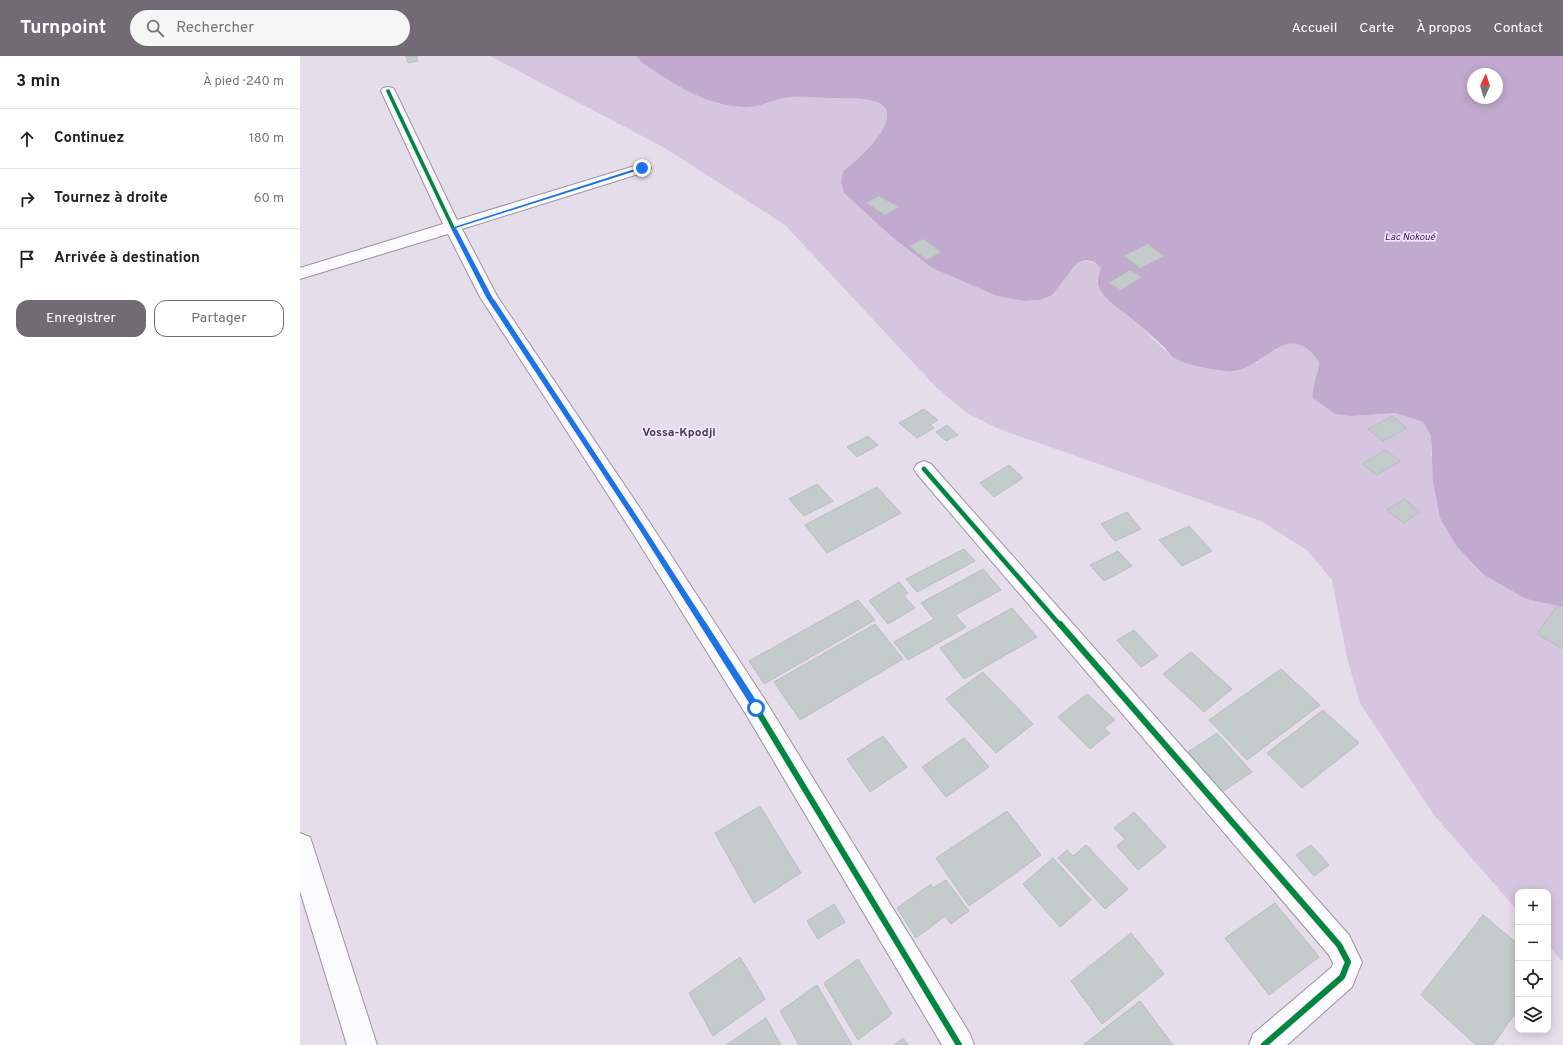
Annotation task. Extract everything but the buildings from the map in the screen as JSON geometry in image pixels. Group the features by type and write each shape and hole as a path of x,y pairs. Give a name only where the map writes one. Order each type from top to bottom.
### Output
{"street":[{"path":"388,91 453,228 489,297 642,529 756,708 959,1045"},
{"path":"300,274 453,228 642,168"},
{"path":"924,469 1339,944 1348,962 1342,977 1264,1045"},
{"path":"300,846 362,1045"}],"shaded area":[{"path":"490,56 636,56 642,63 690,92 716,103 730,106 750,107 762,105 779,99 796,97 872,100 885,108 887,117 884,127 868,149 843,171 844,193 892,237 932,268 997,296 1024,301 1040,300 1072,270 1077,263 1087,261 1101,268 1097,281 1113,304 1138,324 1173,358 1256,363 1281,346 1296,344 1303,346 1311,352 1319,362 1319,368 1312,391 1352,416 1397,413 1423,422 1431,436 1431,455 1457,547 1484,575 1526,599 1563,607 1563,962 1551,948 1551,889 1515,889 1515,908 1434,815 1360,703 1347,658 1332,580 1307,550 1261,521 999,429 967,413 936,387 785,225 663,147"}],"water":[{"name":"Lac Nokoué","path":"636,56 1563,56 1563,607 1526,599 1484,575 1457,547 1440,518 1433,481 1431,436 1423,422 1396,413 1352,416 1335,414 1313,398 1313,389 1319,362 1308,350 1297,344 1287,344 1246,367 1233,371 1201,367 1180,361 1170,355 1164,347 1137,323 1108,300 1098,285 1098,278 1101,268 1094,262 1086,260 1077,263 1052,295 1040,300 1024,301 997,296 932,268 892,237 844,193 841,182 843,171 868,149 884,127 887,117 885,108 877,102 860,99 796,97 779,99 762,105 750,107 730,106 703,98 642,63"}],"cycle path":[{"path":"388,91 453,228 489,297 642,529 756,708 959,1045"},
{"path":"924,469 1339,945 1348,962 1342,977 1264,1045"}],"district":[{"name":"Vossa-Kpodji","path":"679,433"}],"route":[{"path":"642,168 453,228 489,297 642,529 756,708"}]}
